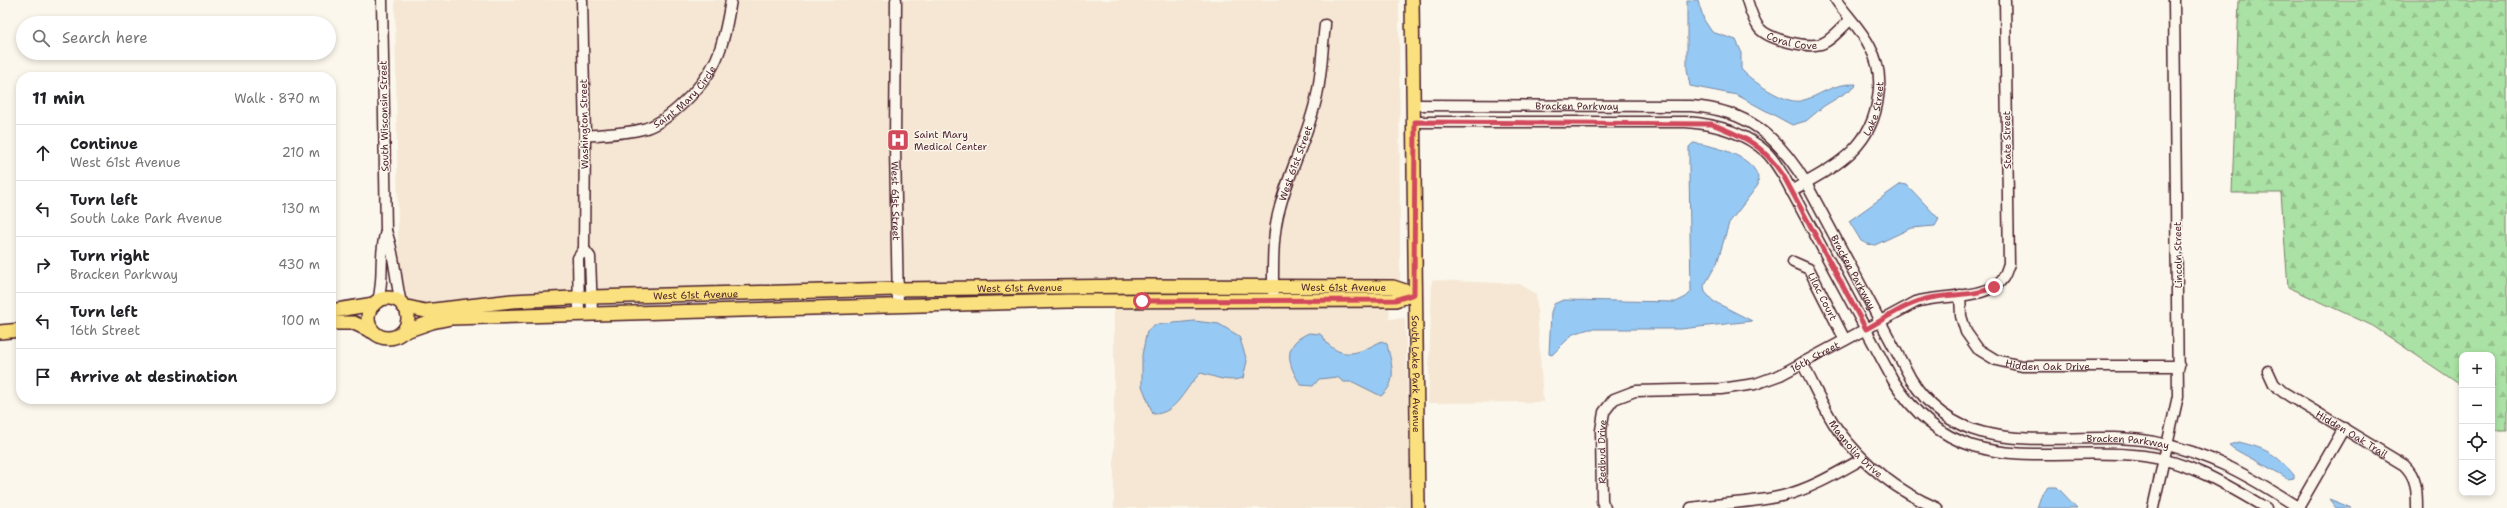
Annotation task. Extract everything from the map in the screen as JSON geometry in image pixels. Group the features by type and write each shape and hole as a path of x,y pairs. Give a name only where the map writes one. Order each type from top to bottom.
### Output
{"main road":[{"name":"South Lake Park Avenue","path":"1412,0 1415,105 1414,294 1418,508"},
{"name":"West 61st Avenue","path":"402,304 425,311 459,306 586,298 897,289 1273,286 1393,288 1414,294"},
{"name":"West 61st Avenue","path":"403,332 432,322 451,318 586,313 1068,301 1272,302 1395,300 1414,294"},
{"path":"336,310 389,298 402,304 408,320 403,332 391,338 385,338 354,323 336,323"},
{"path":"373,332 368,320 368,313 376,302"},
{"path":"0,332 16,330"}],"street":[{"name":"South Wisconsin Street","path":"376,302 383,285 381,248 386,231 382,0"},
{"name":"Washington Street","path":"582,0 585,136 584,249 578,258 586,298 586,313"},
{"name":"Saint Mary Circle","path":"585,136 644,129 671,114 696,92 717,59 725,38 731,0"},
{"name":"West 61st Street","path":"896,0 895,147 898,305"},
{"name":"Coral Cove","path":"1748,0 1750,11 1760,29 1780,40 1805,45 1822,44 1850,20"},
{"name":"Lake Street","path":"1791,191 1848,157 1865,137 1876,116 1879,92 1878,65 1870,45 1836,0"},
{"name":"State Street","path":"2003,279 2009,264 2005,0"},
{"name":"Lincoln Street","path":"2154,508 2178,396 2179,366 2174,0"},
{"name":"West 61st Street","path":"1272,302 1272,270 1279,210 1290,173 1307,132 1317,94 1325,25"},
{"name":"Bracken Parkway","path":"1415,105 1691,106 1731,114 1756,126 1775,141 1787,154 1806,183 1919,390 1944,414 1966,427 1987,434 2008,438 2135,440 2167,445 2211,457 2298,508"},
{"path":"1555,106 1555,122"},
{"name":"Bracken Parkway","path":"1415,122 1712,124 1741,136 1767,153 1783,175 1906,400 1931,424 1958,440 1978,448 2011,455 2128,455 2164,460 2210,476 2266,508"},
{"name":"South Wisconsin Street","path":"386,231 392,248 394,276 402,304"},
{"name":"Lilac Court","path":"1793,262 1808,269 1845,340"},
{"name":"16th Street","path":"1614,399 1635,391 1720,389 1755,384 1780,375 1922,300 1940,296 1981,293 1994,287 2003,279"},
{"name":"Hidden Oak Drive","path":"1960,295 1961,316 1966,332 1978,348 1996,360 2022,366 2179,366"},
{"name":"Magnolia Drive","path":"1802,363 1838,429 1862,459 1896,487 1937,508"},
{"name":"Hidden Oak Trail","path":"2268,371 2274,384 2283,392 2398,459 2410,471 2417,487 2417,508"},
{"name":"Redbud Drive","path":"1605,508 1602,501 1601,430 1604,412 1614,399"},
{"path":"2298,508 2344,428"},
{"path":"1691,508 1751,502 1783,495 1818,483 1862,459"}],"shaded area":[{"name":"Saint Mary Medical Center","path":"395,0 1399,0 1400,280 399,306"},
{"path":"1432,280 1520,284 1536,294 1543,402 1428,403"},
{"path":"1390,306 1389,319 1405,318 1411,508 1114,508 1114,309"}],"green space":[{"path":"2239,0 2507,0 2507,431 2495,431 2495,352 2459,352 2459,384 2373,326 2288,287 2281,193 2232,193"}],"water":[{"path":"1687,0 1698,0 1704,20 1712,32 1736,40 1741,51 1741,69 1760,85 1777,95 1786,99 1800,101 1839,86 1856,84 1855,87 1824,106 1806,121 1792,125 1737,95 1690,86 1687,69"},
{"path":"1693,143 1724,150 1745,160 1753,167 1757,176 1758,185 1729,223 1717,263 1704,286 1705,292 1713,301 1752,321 1681,329 1589,329 1573,334 1552,355 1549,354 1551,312 1554,304 1563,300 1676,302 1686,297 1691,292 1689,147"},
{"path":"1901,184 1907,185 1939,219 1935,226 1911,228 1875,245 1867,244 1861,241 1849,221"},
{"path":"1194,321 1219,324 1239,336 1247,361 1243,378 1227,380 1201,373 1175,405 1162,413 1153,414 1142,386 1142,355 1147,331 1154,325"},
{"path":"1309,333 1320,334 1328,345 1343,353 1363,350 1382,341 1387,344 1392,365 1392,378 1387,391 1381,396 1353,382 1344,382 1337,377 1319,379 1313,386 1301,385 1290,362 1290,355 1294,343"},
{"path":"2239,442 2257,447 2270,453 2294,475 2294,478 2288,479 2229,445"},
{"path":"2048,487 2057,487 2077,508 2037,508 2042,493"},
{"path":"2329,499 2352,508 2336,508"}],"place":[{"name":"Saint Mary Medical Center","path":"898,140"}],"route":[{"path":"1142,301 1272,302 1395,300 1414,294 1415,122 1686,122 1712,124 1741,136 1767,153 1783,175 1866,329 1910,305 1928,298 1981,293 1994,287"}]}
